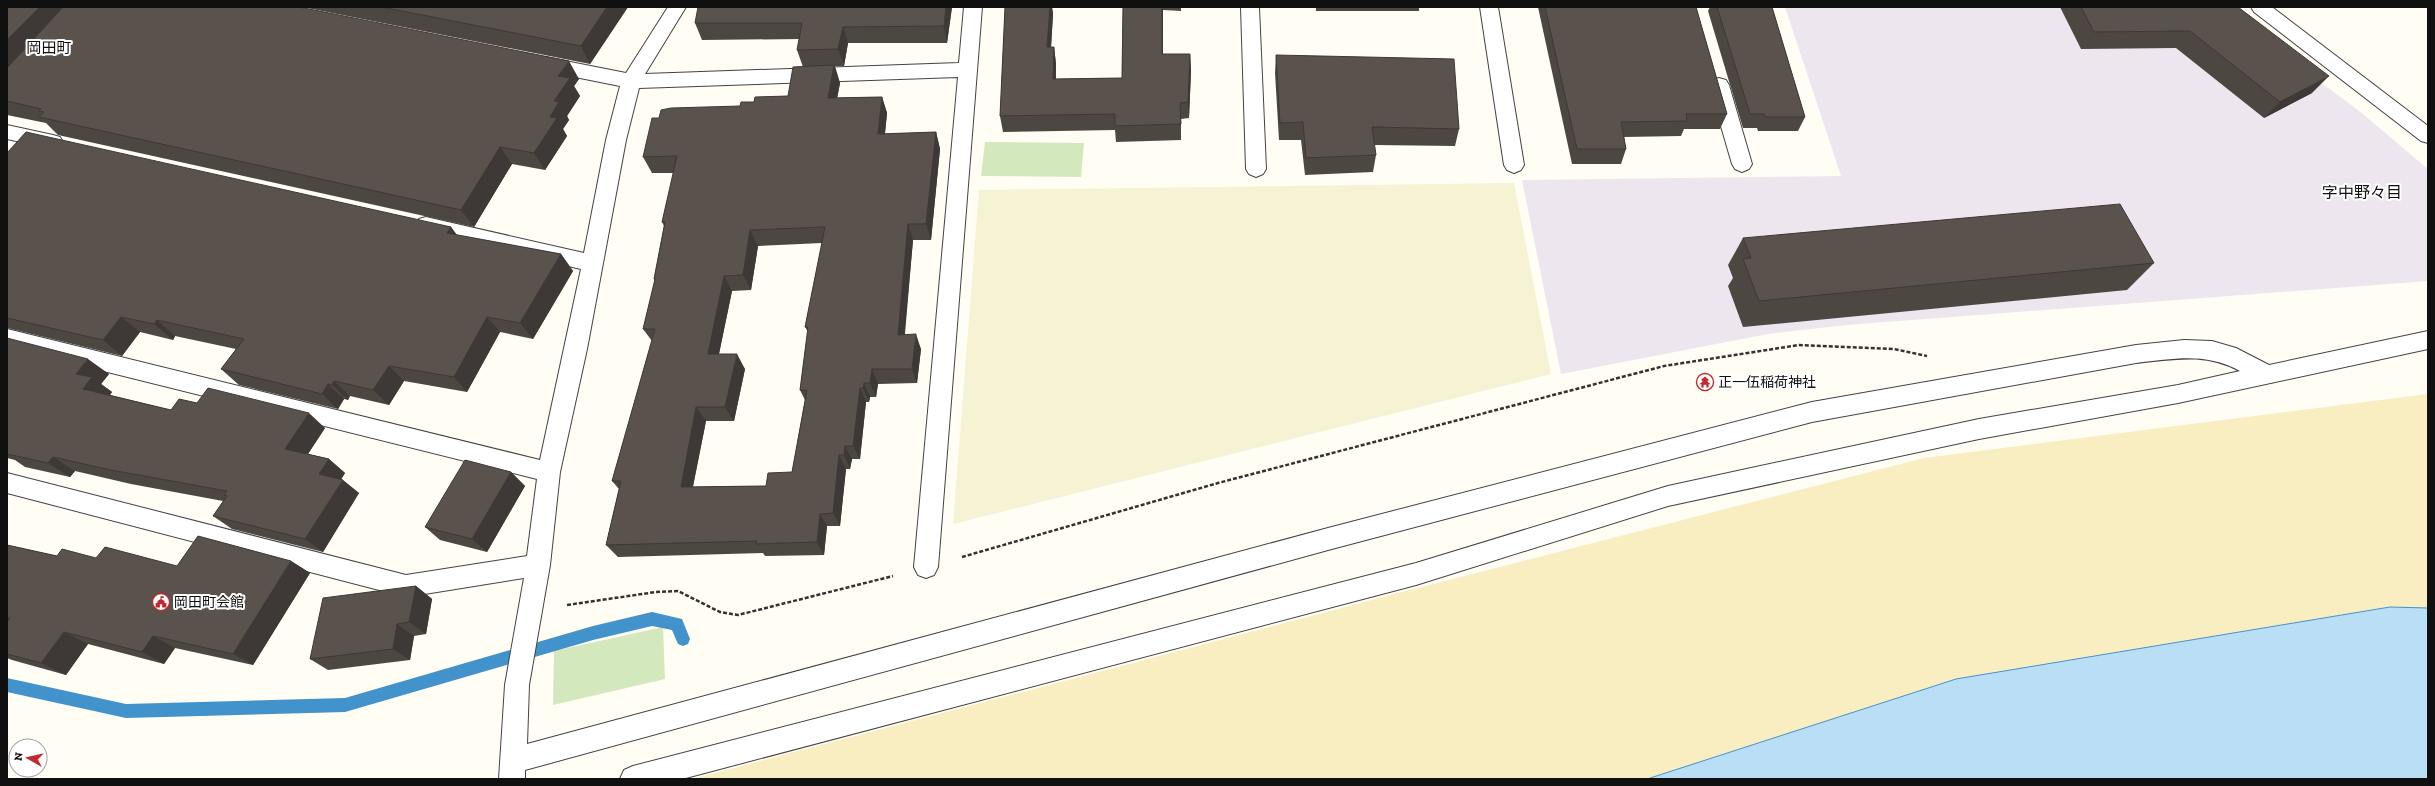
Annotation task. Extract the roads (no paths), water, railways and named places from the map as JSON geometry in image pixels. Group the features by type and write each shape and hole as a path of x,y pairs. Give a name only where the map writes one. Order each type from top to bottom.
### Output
{"street":[{"path":"677,7 631,82 616,140 576,349 549,472 538,565 524,634 517,686 513,769 1328,539 1812,412 1972,385 2136,354 2184,349 2228,354 2267,375"},
{"path":"926,567 973,7"},
{"path":"1250,7 1256,169"},
{"path":"1489,7 1514,165"},
{"path":"2260,7 2428,136"},
{"path":"531,61 631,82 968,70"},
{"path":"1713,67 1742,164"},
{"path":"7,132 69,146"},
{"path":"405,221 592,263"},
{"path":"7,338 549,472"},
{"path":"633,779 1416,574 1668,496 1978,429 2178,394 2428,340"},
{"path":"7,483 406,586 538,565"}],"water":[{"path":"2390,607 2428,608 2428,779 1647,779 1956,679"}],"waterway":[{"path":"7,685 126,711 345,705 593,633 652,619 677,624 683,639"}],"place":[{"name":"正一伍稲荷神社","path":"1705,382"},
{"name":"岡田町会館","path":"161,602"}],"district":[{"name":"岡田町","path":"49,48"},
{"name":"字中野々目","path":"2362,192"}]}
